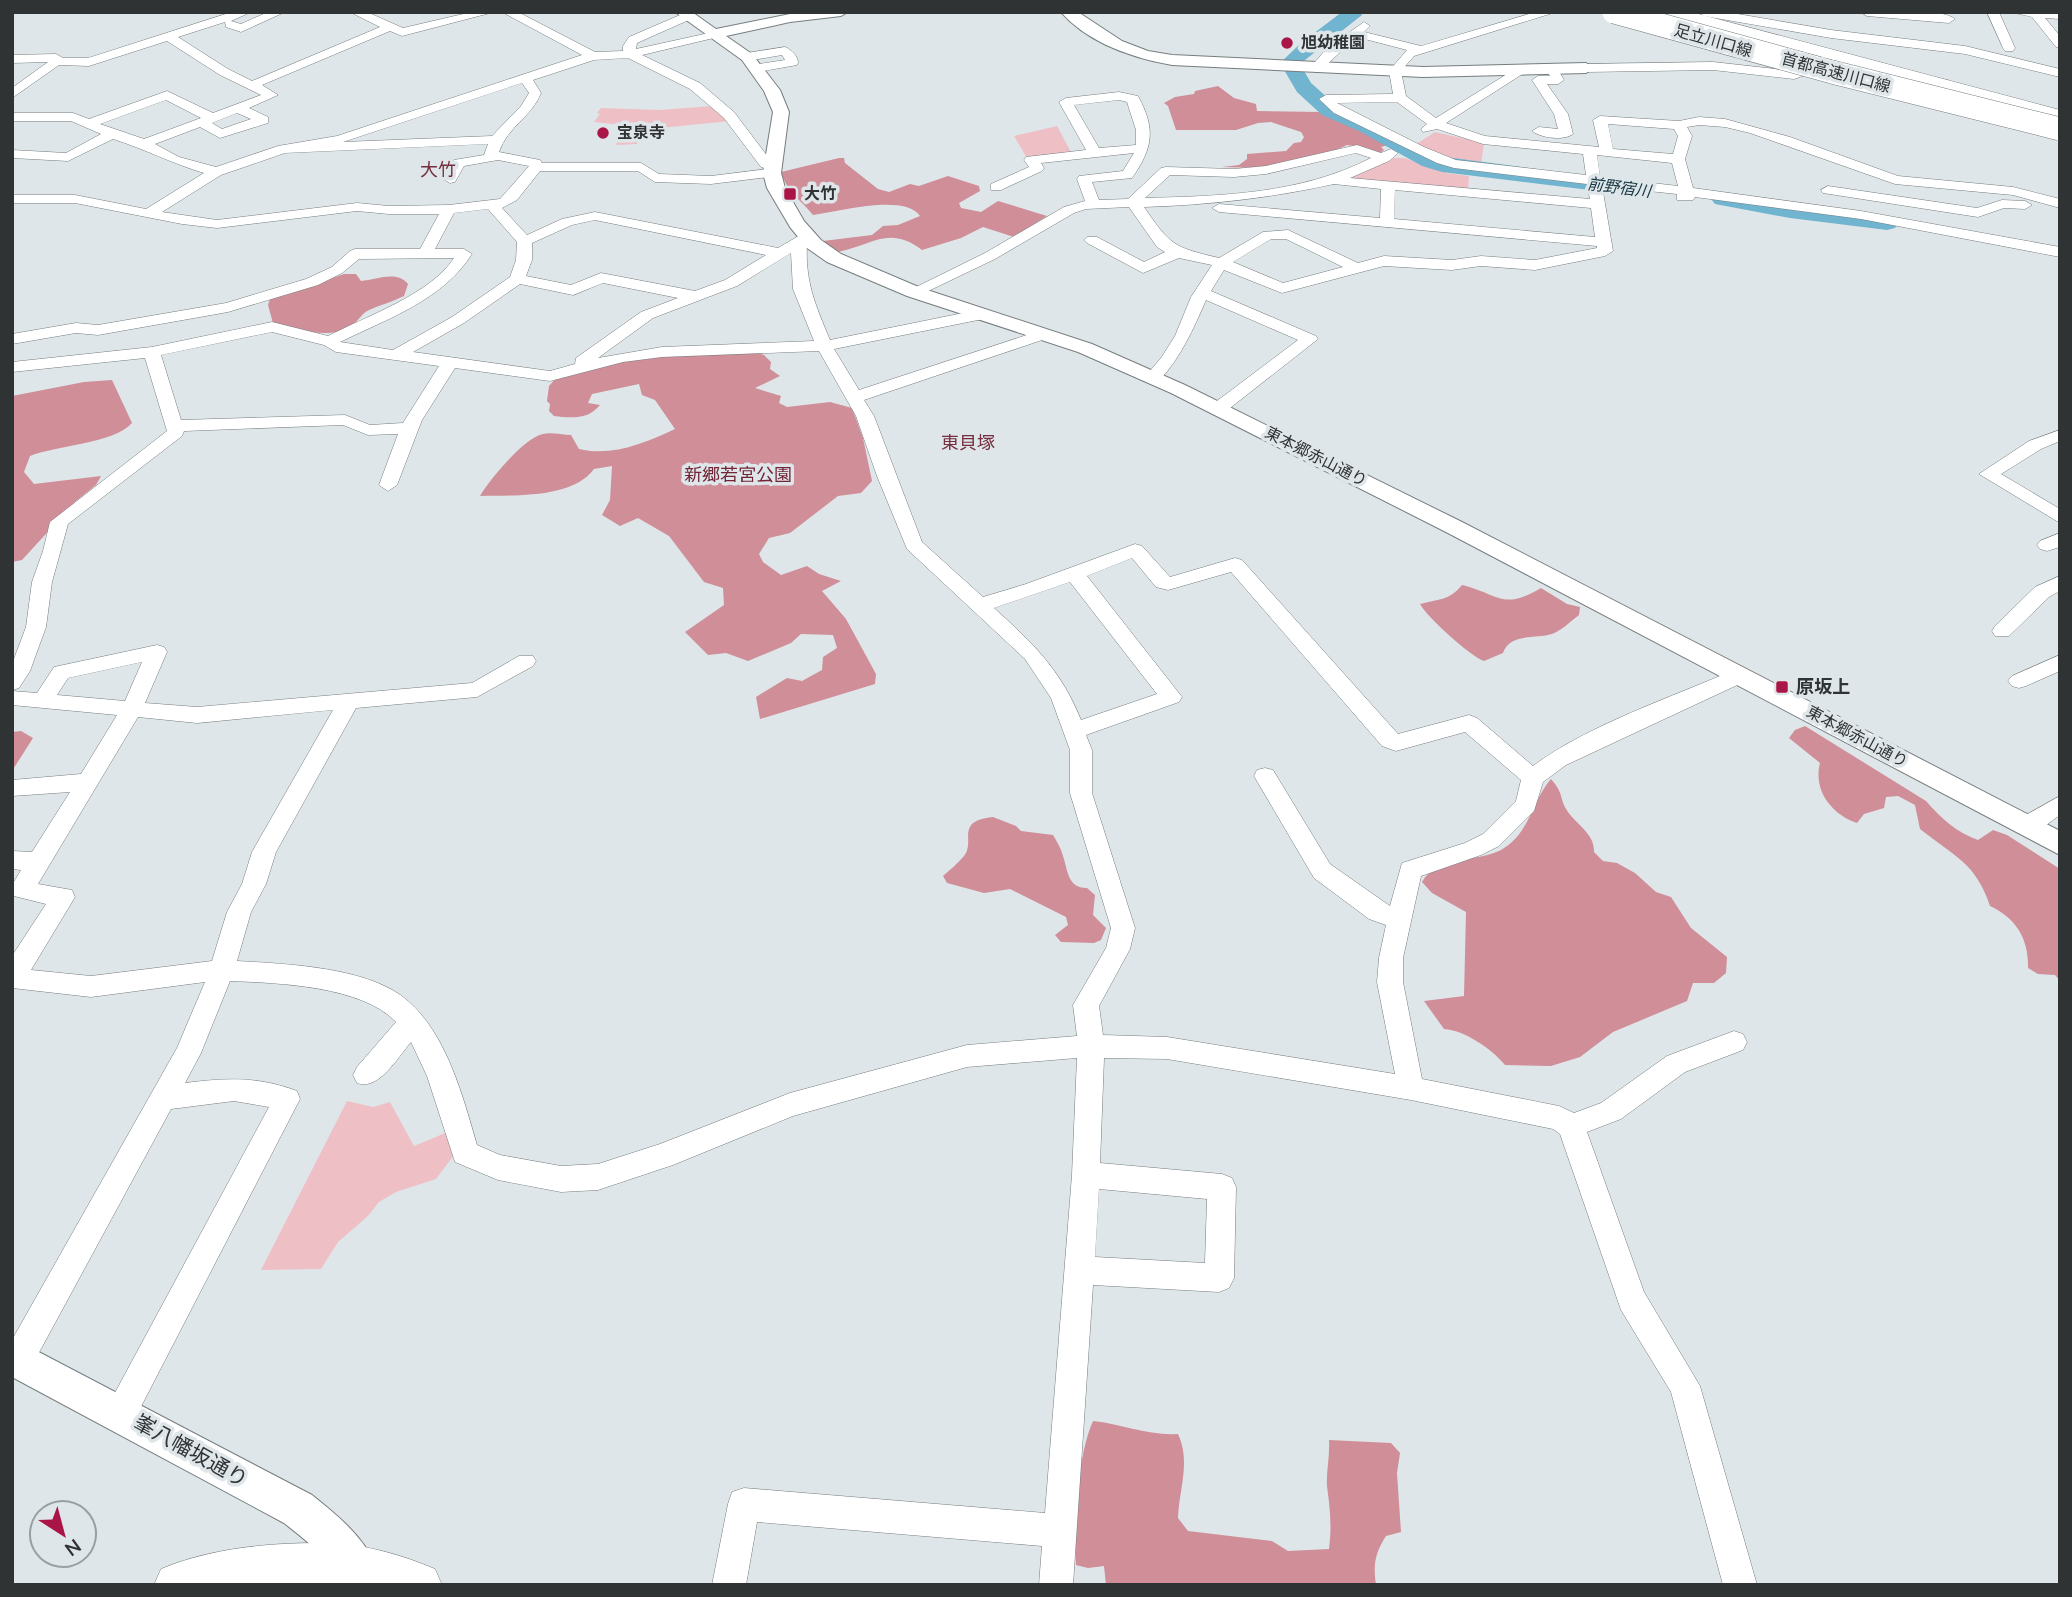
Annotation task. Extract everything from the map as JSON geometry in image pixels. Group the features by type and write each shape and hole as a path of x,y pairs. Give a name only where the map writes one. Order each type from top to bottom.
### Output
{"highway":[{"name":"首都高速川口線","path":"1612,12 1832,72 2060,129"},
{"path":"1630,12 1936,93"},
{"path":"1648,12 1748,43"},
{"name":"首都高速川口線","path":"1664,12 2060,117"}],"main road":[{"name":"足立川口線","path":"1612,12 1814,70 2060,117"},
{"name":"足立川口線","path":"1671,12 1826,55 1936,93 2060,129"},
{"path":"177,1585 264,1569 335,1572 419,1585"}],"street":[{"path":"12,59 56,58 57,61 89,62 245,12"},
{"path":"220,21 242,27 279,12"},
{"path":"356,12 402,32 488,12"},
{"path":"508,12 593,56"},
{"path":"149,213 216,172 276,151 351,136 593,56 630,54 790,18 841,12"},
{"path":"1068,12 1099,37 1128,51 1152,58 1395,71 1713,66 1794,75 1814,70"},
{"path":"1395,71 1410,53 1550,12"},
{"path":"1704,12 1826,33 1965,50 2060,73"},
{"path":"1867,12 1949,20"},
{"path":"1826,55 1826,24 1955,37 2016,49 1993,12"},
{"path":"2017,12 2060,15"},
{"path":"2035,13 2060,44"},
{"path":"630,54 633,40 684,14 752,62 772,90 781,112 773,170"},
{"path":"250,86 392,26"},
{"path":"1315,68 1331,51 1359,30 1418,50"},
{"path":"144,144 272,95 204,61 200,55 168,36"},
{"path":"630,54 695,86 729,115 773,170"},
{"path":"12,94 57,61"},
{"path":"1489,141 1503,128 1566,134 1561,114 1538,80 1558,80 1552,69"},
{"path":"914,292 990,256 1069,210 1094,205 1255,194 1330,180 1396,150 1520,70"},
{"path":"1395,71 1400,98"},
{"path":"524,78 534,93 532,103 494,140 491,155 535,163 537,167"},
{"path":"88,124 167,95 207,120 220,134 262,120 237,108"},
{"path":"1094,205 1084,179 1128,175 1142,156 1145,135 1133,99 1119,96 1066,102 1095,153"},
{"path":"1678,159 1489,141 1435,124 1400,98 1326,99 1342,113 1360,119 1396,150 1422,162 1456,172 1686,190 1825,210"},
{"path":"12,117 73,117 144,144 174,160 216,172"},
{"path":"1607,151 1600,120 1679,125 1717,123 1788,140 1895,180 2014,191 2060,206"},
{"path":"1679,125 1685,136 1678,159 1686,190"},
{"path":"12,154 68,157 112,134"},
{"path":"298,148 494,140"},
{"path":"996,187 1037,168 1031,160 1143,148"},
{"path":"1133,202 1166,171 1234,173 1266,170 1357,149 1396,150"},
{"path":"1133,202 1162,244 1177,253 1221,263 1282,288 1384,261 1452,265 1481,261 1535,265 1605,251 1589,149"},
{"path":"450,179 459,163 500,156"},
{"path":"537,167 641,167 655,178 697,180 773,170"},
{"path":"12,200 75,199 182,220 217,223 357,207 389,210 449,209 493,206 512,197 537,167"},
{"path":"1860,168 1838,180 1828,190 1824,219 1862,222 2053,255"},
{"name":"東本郷赤山通り","path":"773,170 787,209 804,238 845,264 914,292 1045,334 1153,377 1219,408 1741,676 2060,844"},
{"path":"1330,180 1597,204"},
{"path":"1387,223 1388,186"},
{"path":"1828,190 1978,212 2002,204 2060,206"},
{"path":"1166,201 1186,206 1604,242"},
{"path":"398,354 458,320 517,279 524,260 525,241 493,206"},
{"path":"425,253 449,209"},
{"path":"525,241 574,217 595,216 778,253"},
{"path":"1476,231 1481,261"},
{"path":"1153,377 1168,361 1202,293 1221,263 1275,234 1288,234 1356,268"},
{"path":"567,372 647,315 731,283 804,238"},
{"path":"804,238 798,267 801,289 824,346 856,397 914,545 1039,663 1062,696 1081,750 1081,793 1123,928 1118,949 1086,1006 1091,1046 1086,1175 1056,1585"},
{"path":"1092,240 1143,268 1177,253"},
{"path":"12,339 76,328 98,330 229,307 312,282 337,270 355,254 464,254 455,270 437,285 330,341 272,327 152,352 12,367"},
{"path":"517,279 573,290 601,278 694,296"},
{"path":"1202,293 1310,339 1219,408"},
{"path":"229,307 233,336"},
{"path":"330,341 331,345 336,347 550,376 622,357 662,352 824,346 954,322 983,314"},
{"path":"856,397 1045,334"},
{"path":"12,683 20,671 36,626 42,582 53,551 59,522 176,432 152,352"},
{"path":"388,485 408,428 431,388 451,362"},
{"path":"173,426 345,420 368,430 408,428"},
{"path":"2060,435 2035,445 1988,474 2060,517"},
{"path":"980,605 1135,550 1163,582 1168,584 1235,564 1391,740 1396,743 1469,723 1533,778"},
{"path":"1074,573 1171,697 1074,731"},
{"path":"2002,631 2042,592 2060,582"},
{"path":"43,700 61,672 157,652 131,710 22,889 64,897 12,978 47,985 102,986 222,971 312,979 373,992 401,1009 421,1037 449,1094 466,1153 498,1167 561,1180 598,1177 663,1156 790,1105 967,1056 1091,1046 1167,1048 1518,1107 1559,1118 1571,1126 1632,1300 1685,1386 1740,1585"},
{"path":"12,698 197,715 477,690 526,661"},
{"path":"2018,681 2060,662"},
{"path":"1411,1088 1390,982 1391,958 1410,870 1473,849 1491,840 1526,805 1533,778 1558,759 1741,676"},
{"path":"15,1359 188,1053 222,971 239,912 254,884 264,852 348,703"},
{"path":"1265,776 1322,871 1378,912 1399,920"},
{"path":"12,788 87,782"},
{"path":"2025,826 2060,804"},
{"path":"12,860 37,862"},
{"path":"366,1075 411,1024"},
{"path":"1571,1126 1611,1111 1676,1064 1734,1042"},
{"path":"121,1413 287,1099 234,1089 163,1098"},
{"path":"1079,1270 1219,1278 1222,1187 1086,1175"},
{"name":"峯八幡坂通り","path":"15,1359 298,1509 328,1534 335,1572"},
{"path":"729,1585 744,1504 1060,1531"}],"shaded area":[{"path":"712,106 730,121 641,130 637,144 616,145 622,125 594,122 601,108 659,110"},
{"path":"1057,126 1071,152 1027,158 1014,136"},
{"path":"1435,132 1484,143 1481,165 1457,161 1418,146 1418,143"},
{"path":"1394,158 1405,158 1447,173 1469,176 1468,190 1353,181 1351,177"},
{"path":"347,1101 373,1107 390,1102 414,1146 450,1131 454,1155 436,1179 396,1192 379,1202 368,1216 338,1242 321,1269 261,1270"}],"green space":[{"path":"1218,86 1234,98 1256,104 1257,111 1322,112 1354,122 1392,144 1381,147 1384,150 1380,153 1347,145 1334,151 1258,168 1222,167 1239,165 1247,159 1247,154 1286,151 1294,143 1301,142 1304,137 1301,132 1271,122 1236,130 1176,130 1168,106 1164,103 1175,97"},
{"path":"844,158 845,163 878,189 889,192 910,184 919,186 948,176 979,186 980,191 959,203 961,208 981,212 998,201 1047,216 1014,237 983,227 961,238 922,250 900,239 890,238 838,252 823,241 872,235 883,226 898,225 920,216 912,209 886,205 813,215 790,190 781,172"},
{"path":"344,274 356,274 361,281 398,277 408,284 404,296 369,310 344,330 324,333 273,323 268,305 270,299"},
{"name":"新郷若宮公園","path":"751,351 764,355 771,362 770,369 780,376 755,388 781,396 779,403 787,407 830,402 852,408 863,438 872,481 861,493 838,496 790,533 769,538 759,554 763,562 781,575 807,566 819,574 841,581 822,591 846,619 876,674 875,684 760,719 756,697 787,678 802,681 822,670 823,657 837,648 833,635 801,634 791,643 748,661 726,653 708,655 685,632 724,605 723,588 704,582 669,536 638,518 620,526 602,515 610,500 612,466 594,469 572,486 557,490 525,495 480,496 499,470 518,451 543,434 571,435 579,449 604,451 640,444 675,429 655,400 642,395 639,384 592,394 588,403 600,405 585,416 554,416 549,411 550,404 547,401 549,386 557,377 641,358"},
{"path":"112,380 132,423 123,430 98,440 30,456 24,472 34,484 101,476 96,485 76,501 22,560 12,562 12,396 84,382"},
{"path":"1462,585 1509,600 1541,588 1567,604 1580,607 1579,615 1555,633 1511,642 1503,653 1484,661 1449,636 1420,604 1448,597"},
{"path":"1805,726 1926,801 1943,819 1963,833 1978,840 1993,830 2007,835 2060,869 2060,981 2055,975 2038,974 2028,968 2026,948 2014,923 1990,906 1978,880 1963,862 1920,829 1915,805 1898,796 1886,797 1884,808 1864,814 1857,823 1839,814 1832,807 1819,782 1820,763 1789,738 1795,730"},
{"path":"21,731 33,738 12,771 12,732"},
{"path":"1551,779 1560,792 1566,809 1591,839 1594,852 1603,861 1617,863 1635,873 1656,892 1671,897 1691,928 1727,957 1726,973 1714,983 1693,983 1687,1001 1613,1032 1580,1057 1551,1066 1505,1065 1477,1041 1444,1029 1424,1001 1464,996 1466,912 1432,893 1422,882 1437,868 1492,854 1511,843 1524,827"},
{"path":"993,817 1016,826 1021,831 1053,835 1072,882 1087,888 1095,895 1093,915 1106,928 1101,940 1094,943 1061,942 1055,935 1068,925 1066,917 1010,889 984,893 947,883 943,876 964,856 970,827 981,819"},
{"path":"1093,1421 1157,1433 1178,1434 1184,1465 1178,1518 1188,1531 1272,1541 1288,1551 1329,1549 1329,1440 1391,1443 1400,1453 1397,1473 1401,1532 1386,1536 1379,1548 1375,1565 1376,1585 1106,1585 1104,1566 1088,1568 1076,1565 1076,1511 1080,1472"}],"waterway":[{"name":"前野宿川","path":"1351,12 1352,15 1290,63 1304,87 1329,111 1367,126 1419,156 1442,165 1606,185"},
{"name":"前野宿川","path":"1723,199 1790,211 1887,223"}],"place":[{"name":"旭幼稚園","path":"1287,43"},
{"name":"宝泉寺","path":"603,133"},
{"name":"大竹","path":"790,194"},
{"name":"原坂上","path":"1782,687"}],"district":[{"name":"大竹","path":"438,170"},
{"name":"東貝塚","path":"968,443"}]}
